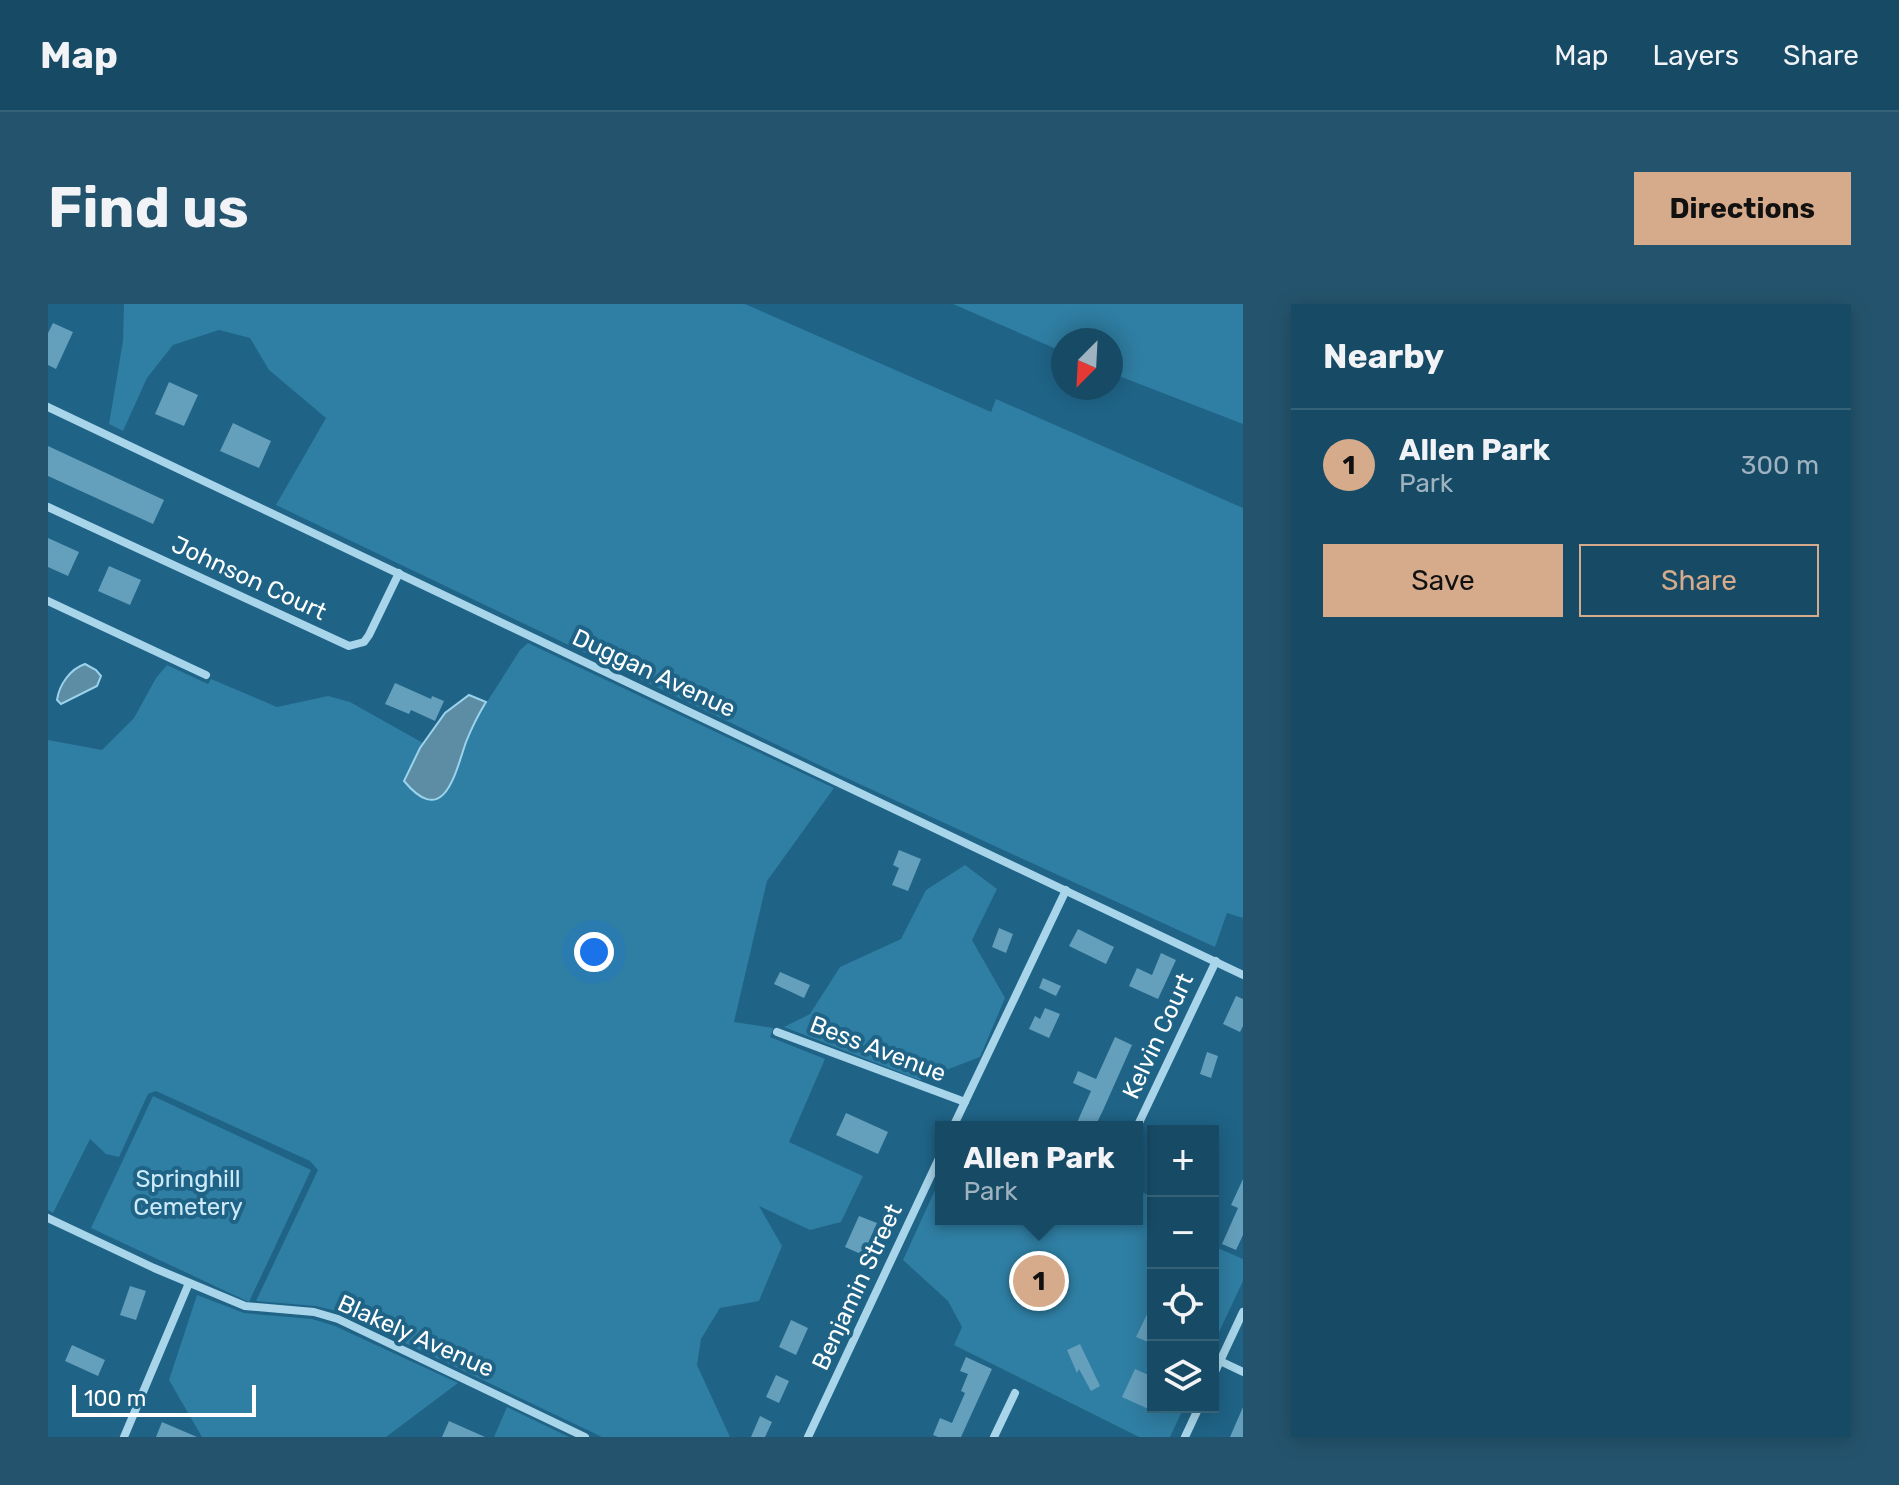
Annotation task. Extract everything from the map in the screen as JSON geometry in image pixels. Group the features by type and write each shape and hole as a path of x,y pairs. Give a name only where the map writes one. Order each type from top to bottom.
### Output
{"street":[{"name":"Duggan Avenue","path":"48,407 1243,975"},
{"name":"Johnson Court","path":"48,507 349,646 364,642 369,635 399,573"},
{"path":"48,601 206,675"},
{"path":"956,1121 1066,890"},
{"name":"Kelvin Court","path":"1140,1121 1216,961"},
{"name":"Bess Avenue","path":"777,1032 965,1102"},
{"name":"Benjamin Street","path":"808,1437 935,1167"},
{"name":"Blakely Avenue","path":"48,1218 245,1306 314,1312 338,1319 585,1437"},
{"path":"124,1437 189,1283"},
{"path":"1243,1312 1220,1361 1243,1372"},
{"path":"994,1437 1015,1393"},
{"path":"1185,1437 1196,1413"}],"green space":[{"path":"124,304 745,304 991,412 996,399 1243,508 1243,918 1227,913 1215,947 842,776 276,505 326,418 269,370 250,338 219,330 173,345 147,378 123,431 109,424 123,341"},
{"path":"953,304 1243,304 1243,424 1123,378 1123,328 1051,328 1051,347"},
{"path":"528,643 834,788 767,881 734,1022 773,1028 770,1037 825,1059 789,1142 863,1176 841,1222 810,1230 759,1206 782,1246 759,1301 720,1308 701,1339 697,1365 730,1437 602,1437 340,1312 316,1306 256,1301 318,1170 310,1161 156,1091 148,1094 119,1157 106,1154 90,1139 53,1213 48,1210 48,740 102,750 134,718 156,678 167,665 208,684 211,679 277,707 328,696 350,702 423,743 404,781 448,791 473,724 520,650"},
{"path":"965,865 997,889 972,940 1005,998 980,1057 920,1080 784,1027 810,1014 840,967 901,939 926,890"},
{"name":"Springhill Cemetery","path":"153,1096 311,1170 249,1302 91,1228"},
{"path":"935,1190 935,1225 1143,1225 1143,1193 1147,1194 1147,1413 1181,1413 1170,1437 1139,1437 954,1345 962,1327 948,1301 903,1260"},
{"path":"1219,1249 1243,1259 1243,1281 1219,1332"},
{"path":"197,1295 244,1313 312,1319 335,1326 458,1383 386,1437 202,1437 169,1380"},
{"path":"507,1407 569,1437 494,1437"}],"shaded area":[{"path":"85,664 101,676 97,686 61,704 57,700 63,683"},
{"path":"469,695 486,702 446,792 429,800 404,781 420,748 445,713"}],"building":[{"path":"53,323 73,332 56,369 48,365 48,333"},
{"path":"169,382 198,395 184,426 155,414"},
{"path":"233,423 271,441 259,468 220,451"},
{"path":"48,446 164,500 153,524 48,476"},
{"path":"48,538 79,552 68,576 48,567"},
{"path":"109,566 141,580 130,605 98,591"},
{"path":"395,683 431,699 432,696 444,701 435,721 411,710 409,714 385,704"},
{"path":"899,850 921,859 908,891 892,885 899,868 893,865"},
{"path":"999,928 1013,934 1006,953 992,947"},
{"path":"1078,929 1114,947 1106,964 1069,946"},
{"path":"1161,953 1176,960 1158,999 1129,986 1137,968 1152,975"},
{"path":"780,972 810,985 804,998 774,984"},
{"path":"1043,978 1061,986 1056,996 1039,988"},
{"path":"1236,996 1243,999 1243,1026 1240,1032 1223,1024"},
{"path":"1045,1008 1060,1014 1049,1038 1029,1029 1035,1016 1040,1019"},
{"path":"1115,1037 1132,1045 1098,1121 1078,1121 1091,1091 1073,1083 1078,1071 1096,1079"},
{"path":"1207,1052 1218,1056 1211,1078 1200,1074"},
{"path":"846,1113 888,1132 878,1154 836,1135"},
{"path":"1243,1179 1243,1235 1236,1250 1222,1244 1238,1208 1231,1205"},
{"path":"859,1216 877,1223 863,1255 845,1247"},
{"path":"130,1286 146,1291 136,1320 120,1315"},
{"path":"1147,1314 1147,1342 1136,1337"},
{"path":"791,1320 808,1328 796,1355 779,1347"},
{"path":"1080,1344 1100,1386 1091,1391 1079,1369 1077,1373 1067,1350"},
{"path":"72,1345 105,1360 98,1376 65,1361"},
{"path":"966,1357 992,1369 961,1437 938,1437 933,1435 940,1418 952,1423 965,1393 961,1391 968,1374 960,1371"},
{"path":"1135,1369 1147,1374 1147,1408 1122,1397"},
{"path":"776,1375 789,1381 779,1403 766,1397"},
{"path":"1243,1407 1243,1437 1230,1437"},
{"path":"760,1416 772,1422 765,1437 751,1437"},
{"path":"449,1421 485,1437 442,1437"},
{"path":"162,1422 197,1437 156,1437"}],"place":[{"name":"Allen Park","path":"1039,1281"}]}
